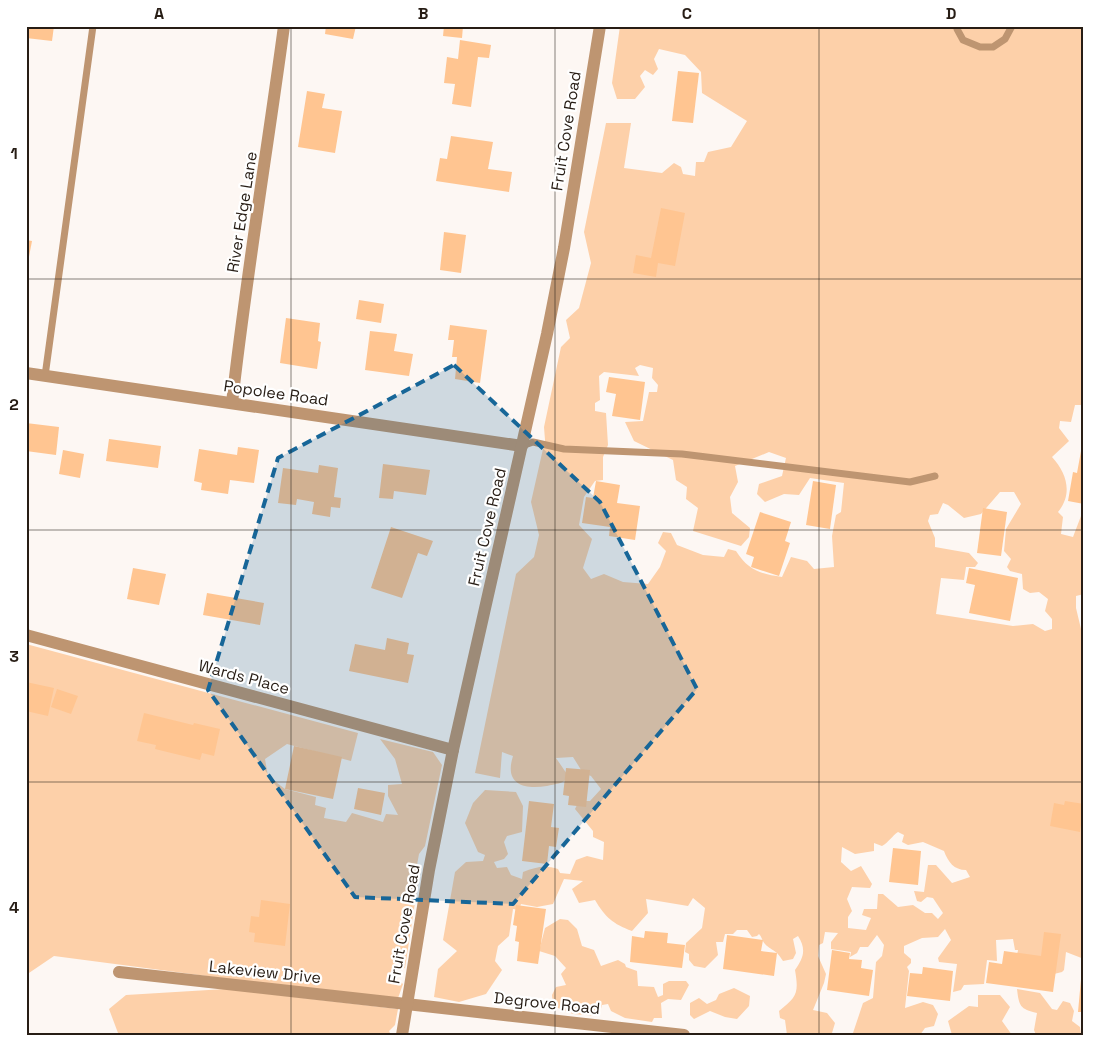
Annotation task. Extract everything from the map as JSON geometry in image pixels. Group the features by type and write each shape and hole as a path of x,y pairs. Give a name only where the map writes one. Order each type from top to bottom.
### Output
{"street":[{"name":"River Edge Lane","path":"232,403 241,321 268,148 284,26"},
{"name":"Fruit Cove Road","path":"402,1035 428,870 453,750 547,334 564,248 600,26"},
{"name":"Popolee Road","path":"26,373 522,446"},
{"name":"Wards Place","path":"26,635 453,750"},
{"name":"Lakeview Drive","path":"119,972 407,1004"},
{"name":"Degrove Road","path":"407,1004 684,1035"}],"lane":[{"path":"45,376 93,26"},
{"path":"958,26 957,29 963,40 980,47 993,47 1005,39 1012,26"},
{"path":"522,446 533,442 564,449 682,454 910,482 935,476"}],"highlighted area":[{"path":"454,365 600,502 697,689 513,904 355,897 208,690 278,458"}],"shaded area":[{"path":"620,26 1084,26 1084,405 1075,405 1071,422 1060,421 1059,428 1069,441 1052,457 1061,470 1067,491 1063,505 1058,512 1063,517 1061,534 1073,537 1081,516 1084,514 1084,594 1076,596 1076,608 1081,629 1084,631 1084,959 1066,952 1064,970 1054,974 1016,963 1018,950 1015,950 1013,939 996,940 997,961 987,960 984,984 964,985 961,990 953,992 957,964 939,962 938,958 951,940 945,929 938,937 922,938 904,946 904,953 911,959 911,963 907,967 909,971 905,1008 923,1002 933,1005 938,1014 934,1026 925,1028 920,1035 857,1035 853,1033 863,1003 873,998 876,962 882,956 884,945 877,935 868,947 860,947 857,953 850,957 851,952 831,949 831,942 838,933 825,932 823,943 819,945 818,956 826,974 813,1010 827,1013 835,1023 832,1033 823,1035 787,1035 785,1020 780,1018 779,1011 790,1002 795,994 797,984 795,970 803,954 801,941 798,936 793,939 796,953 793,959 783,961 776,952 765,944 759,934 752,937 747,930 737,930 733,934 725,934 723,942 716,942 718,955 705,968 694,966 689,960 689,954 685,952 686,943 702,928 705,908 693,898 688,906 646,899 648,913 632,931 610,919 595,900 579,903 572,889 583,881 564,879 553,904 537,907 521,904 519,910 513,909 509,936 498,946 495,961 502,970 486,994 459,1002 434,997 438,969 457,951 443,940 455,872 466,862 483,861 485,855 478,852 465,823 473,803 485,790 516,792 523,806 522,832 507,836 504,842 508,854 504,859 494,862 497,868 507,867 511,875 522,879 523,872 545,867 558,869 560,873 570,874 576,860 587,856 603,860 604,842 593,837 593,831 575,809 579,801 590,801 601,789 591,776 583,773 573,757 556,758 569,777 562,782 547,786 530,787 518,783 513,779 511,773 513,756 502,752 500,778 475,773 516,574 534,557 539,535 531,502 545,440 544,427 561,347 570,338 566,320 579,308 591,263 584,232 606,123 631,123 624,168 662,173 674,163 681,167 683,174 695,176 696,162 704,162 708,152 731,147 747,121 702,93 701,72 685,55 659,49 654,59 658,69 653,75 645,70 640,76 645,87 635,99 617,99 612,83","holes":["640,365 653,368 652,378 658,385 657,392 649,392 643,421 625,422 634,441 673,460 676,480 687,487 686,499 698,508 693,531 741,546 749,537 750,528 732,513 730,497 738,482 735,466 769,452 786,458 782,476 759,484 757,494 765,502 784,494 799,495 810,478 844,483 841,512 836,515 832,536 834,567 814,569 807,561 791,557 782,577 774,576 750,567 736,551 728,549 724,557 703,555 677,545 671,533 663,532 658,543 666,551 660,567 648,584 623,582 604,574 591,579 583,568 592,539 579,525 584,497 595,481 603,480 603,457 608,445 606,413 595,411 595,403 600,400 599,376 604,372 639,376 635,368","1000,492 1014,492 1021,504 1006,529 1004,551 1011,559 1007,567 1010,571 1022,574 1023,589 1030,593 1039,592 1048,599 1045,611 1052,619 1052,629 1045,631 1033,624 1013,626 936,614 941,578 964,580 966,567 975,567 978,563 969,553 935,547 935,538 928,521 930,515 938,514 943,503 964,518 981,514","898,832 904,835 902,842 908,845 923,842 944,851 952,865 958,869 966,870 970,877 952,883 936,865 928,865 924,892 914,891 917,901 921,902 927,897 933,898 943,913 938,919 932,913 925,913 913,905 898,907 883,894 878,894 877,909 864,909 862,915 871,918 866,930 848,928 848,917 852,911 847,899 852,887 870,888 872,884 861,866 851,871 841,862 842,847 855,854 874,851 874,843 882,846"]},
{"path":"26,644 358,733 351,761 287,744 265,759 268,776 285,789 316,797 315,805 326,808 324,818 346,822 352,813 383,822 386,814 398,815 388,796 388,785 402,784 395,759 380,739 433,752 442,765 425,846 419,854 417,865 420,870 405,968 390,972 403,984 397,1001 54,956 26,975"},
{"path":"560,919 568,920 577,929 582,946 594,950 601,966 618,960 625,964 626,967 637,971 638,986 654,987 658,997 663,995 663,984 669,981 686,981 689,985 681,1000 668,999 661,1003 662,1018 654,1018 652,1022 625,1018 611,1011 608,1004 602,1005 599,1016 573,1014 553,1006 552,995 556,987 566,985 561,974 566,968 555,956 539,951 545,928"},
{"path":"734,988 750,996 749,1006 737,1019 710,1011 694,1019 690,1015 690,1003 699,998 707,1004 716,1000 719,994"},
{"path":"225,989 398,1009 395,1025 389,1031 391,1035 111,1035 118,1033 109,1009 126,995"},
{"path":"1017,989 1040,993 1052,1009 1057,1010 1063,1001 1070,1003 1074,1011 1072,1021 1080,1027 1081,1035 1036,1035 1034,1030 1037,1013 1021,1006"},
{"path":"978,995 1000,995 1010,1007 1002,1021 1012,1035 952,1035 948,1021 969,1006 978,1007"}],"building":[{"path":"26,26 54,26 52,41 26,38"},
{"path":"326,26 356,26 353,39 325,34"},
{"path":"444,26 463,26 462,38 443,36"},
{"path":"460,40 491,45 489,58 478,57 471,107 452,104 455,84 444,83 447,57 458,59"},
{"path":"678,71 699,73 693,123 672,121"},
{"path":"307,91 325,94 322,108 342,111 335,153 298,147"},
{"path":"451,136 493,142 488,169 512,172 509,192 436,181 440,158 447,159"},
{"path":"661,208 685,213 675,266 658,263 656,277 633,273 636,255 651,258"},
{"path":"444,232 466,235 461,273 440,270"},
{"path":"26,240 32,241 27,267 26,267"},
{"path":"359,300 384,304 381,323 356,319"},
{"path":"286,318 320,323 318,341 321,342 317,369 280,363"},
{"path":"450,325 487,330 480,383 455,379 457,357 452,357 454,340 448,340"},
{"path":"370,331 397,334 394,351 413,354 409,376 365,370"},
{"path":"609,377 645,382 640,420 612,416 616,394 606,392"},
{"path":"26,423 59,427 56,455 26,451"},
{"path":"109,439 161,446 158,468 106,461"},
{"path":"238,447 259,450 254,483 230,480 228,494 201,490 202,483 194,481 199,449 237,455"},
{"path":"63,450 84,454 80,478 59,474"},
{"path":"1081,451 1084,451 1084,504 1068,501 1073,472 1077,473"},
{"path":"383,464 430,470 426,495 394,491 393,499 379,498"},
{"path":"319,465 338,468 334,497 341,498 340,508 331,507 330,517 312,514 314,502 297,499 296,505 278,503 283,468 318,473"},
{"path":"596,481 620,485 617,503 640,506 635,540 609,536 610,527 582,523 586,497 593,498"},
{"path":"813,481 836,485 830,529 806,525"},
{"path":"983,508 1007,512 1001,556 977,553"},
{"path":"760,512 791,522 785,541 790,543 779,576 751,567 754,557 746,554"},
{"path":"391,527 433,541 427,556 418,553 402,598 371,588"},
{"path":"133,568 166,574 159,605 127,599"},
{"path":"969,568 1018,578 1010,621 969,613 975,585 966,583"},
{"path":"207,593 264,603 260,625 203,615"},
{"path":"387,638 409,643 407,654 414,655 408,683 349,671 355,644 385,650"},
{"path":"26,682 54,688 48,716 26,711"},
{"path":"57,689 78,696 71,714 51,707"},
{"path":"144,713 193,725 194,723 220,729 214,756 202,753 200,760 155,749 156,745 137,741"},
{"path":"294,746 342,757 333,799 285,789"},
{"path":"566,768 590,770 586,807 568,805 569,796 563,795"},
{"path":"358,788 385,793 381,815 354,809"},
{"path":"529,801 554,804 551,827 559,828 556,847 549,846 547,864 522,861"},
{"path":"1065,801 1084,804 1080,832 1050,826 1054,803 1064,805"},
{"path":"893,848 921,851 918,885 889,882"},
{"path":"261,900 290,904 285,946 254,942 255,933 249,932 251,916 259,917"},
{"path":"516,905 546,909 538,964 517,961 519,942 515,941 517,926 513,925"},
{"path":"645,931 668,933 667,943 685,945 682,968 630,962 632,936 644,938"},
{"path":"1044,932 1061,934 1053,992 986,983 989,962 1002,964 1004,951 1041,956"},
{"path":"727,935 763,940 761,951 777,953 774,976 723,969"},
{"path":"832,950 850,953 849,959 862,960 861,968 873,970 869,996 827,990"},
{"path":"923,967 953,971 950,1001 907,996 910,973 922,974"},
{"path":"1082,968 1084,968 1084,1012 1078,1012"}]}
